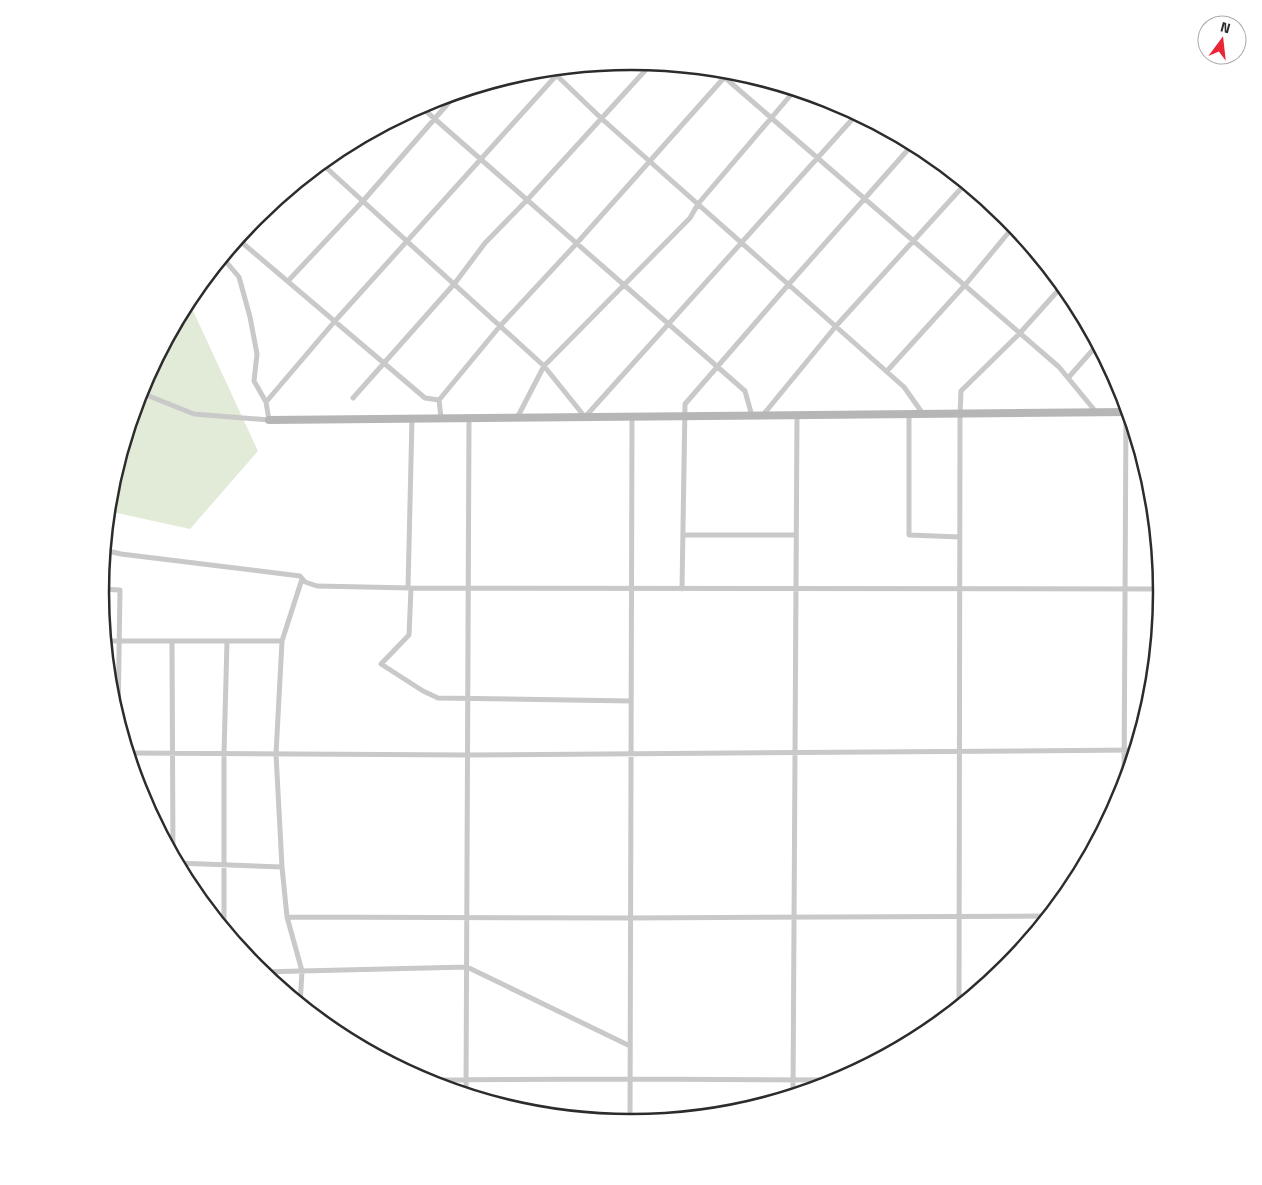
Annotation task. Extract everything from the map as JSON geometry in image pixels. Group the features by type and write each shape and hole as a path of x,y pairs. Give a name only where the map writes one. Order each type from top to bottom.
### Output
{"street":[{"path":"353,398 455,284 485,243 602,120 645,70"},
{"path":"556,75 602,120 904,387 923,414"},
{"path":"266,402 335,321 556,75"},
{"path":"441,418 439,400 500,326 577,243 723,78"},
{"path":"726,79 1059,367 1097,413"},
{"path":"517,418 544,366 690,218 698,204 789,95"},
{"path":"288,281 363,201 449,103"},
{"path":"427,112 745,391 752,416"},
{"path":"585,417 853,120"},
{"path":"682,589 685,404 864,198 908,150"},
{"path":"327,168 544,366 585,417"},
{"path":"763,416 836,326 962,189"},
{"path":"887,372 1009,232"},
{"path":"243,243 425,398 439,400"},
{"path":"227,261 239,277 250,317 257,354 254,381 266,402 269,420"},
{"path":"959,999 960,414 962,391 1020,333 1058,291"},
{"path":"1068,378 1093,349"},
{"path":"147,395 194,414 269,420 1121,412"},
{"path":"910,414 909,535 960,537"},
{"path":"793,1089 796,415"},
{"path":"630,1115 632,417"},
{"path":"412,418 409,635 381,664 423,691 438,698 631,702"},
{"path":"466,1088 469,418"},
{"path":"1124,765 1127,428"},
{"path":"683,535 796,535"},
{"path":"111,552 300,576 305,582 317,586 468,589 1154,589"},
{"path":"300,997 302,971 287,917 282,868 276,754 282,641 302,579"},
{"path":"108,589 120,590 118,691"},
{"path":"111,641 282,641"},
{"path":"172,641 173,844"},
{"path":"224,920 224,753 227,641"},
{"path":"134,753 467,755 1129,750"},
{"path":"185,863 282,868"},
{"path":"287,917 794,918 1042,916"},
{"path":"272,972 467,967 630,1046"},
{"path":"446,1081 630,1078 818,1080"}],"green space":[{"path":"192,309 258,451 190,529 115,513 126,457 148,393 162,361"}]}
